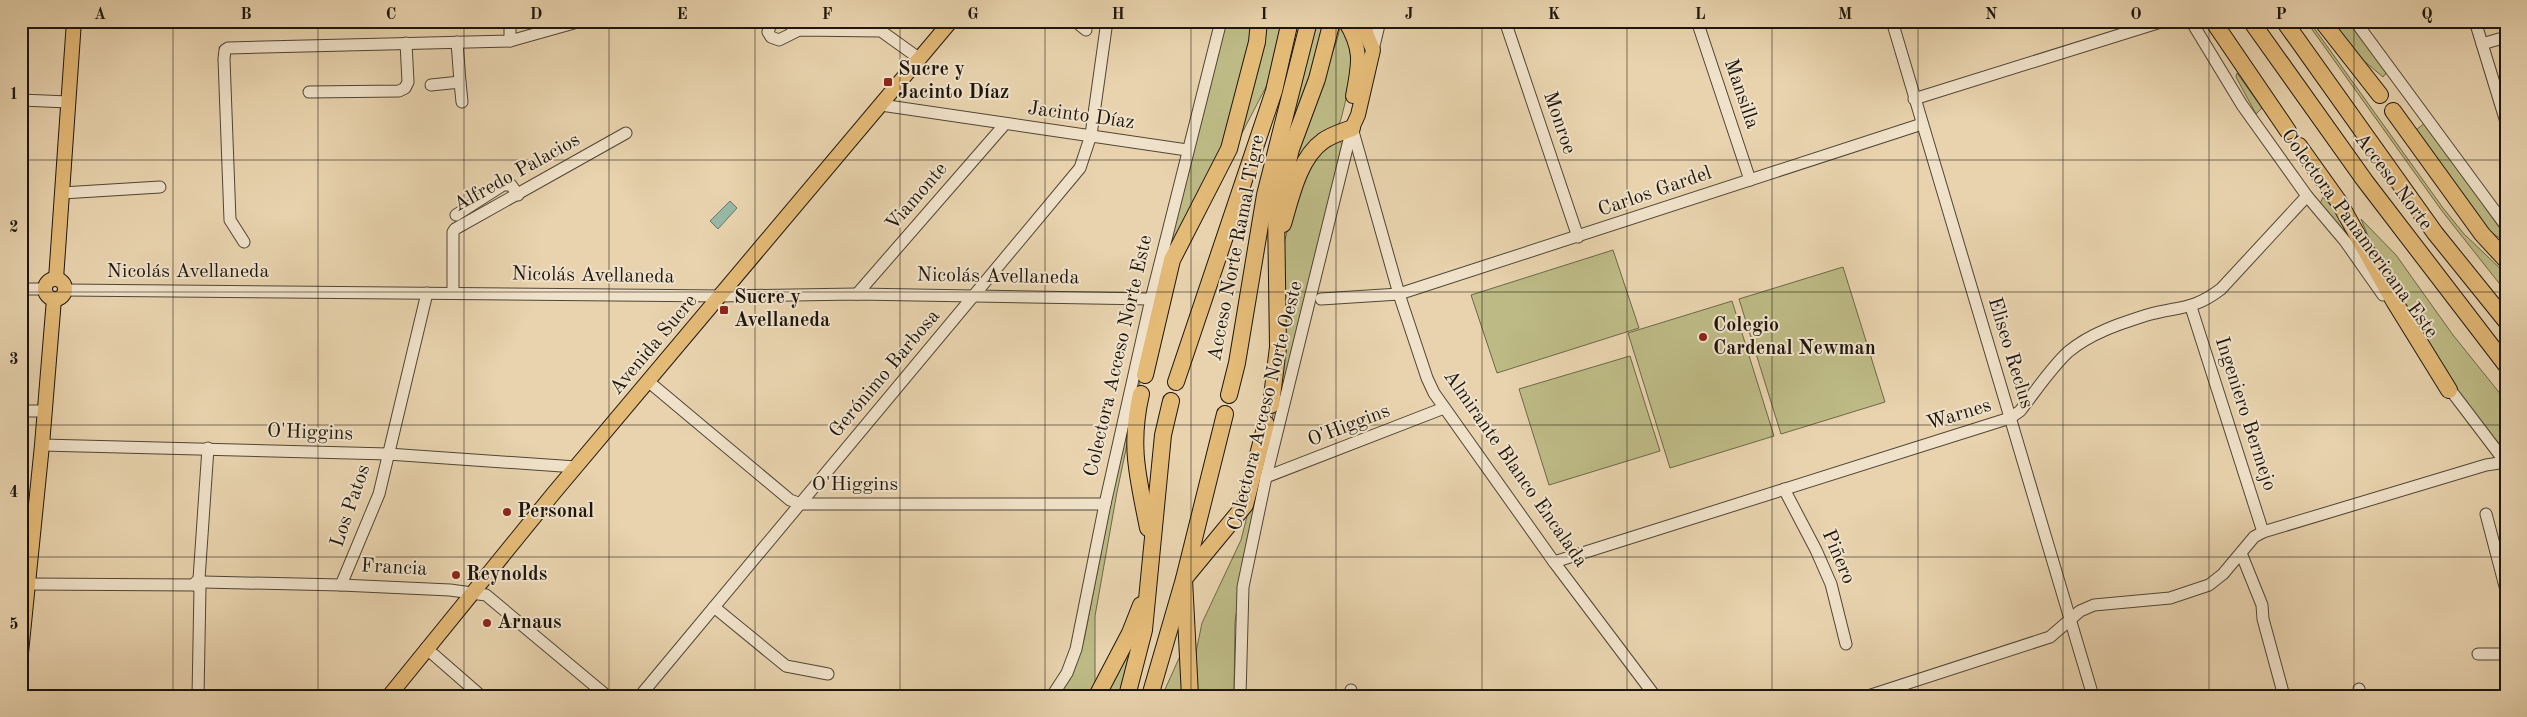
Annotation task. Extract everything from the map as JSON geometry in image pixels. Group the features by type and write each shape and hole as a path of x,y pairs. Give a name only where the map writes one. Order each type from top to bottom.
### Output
{"highway":[{"path":"1145,375 1172,260 1232,142 1257,42 1259,21"},
{"name":"Acceso Norte Ramal Tigre","path":"1176,382 1274,91 1290,21"},
{"path":"2213,21 2288,131"},
{"name":"Acceso Norte","path":"2251,21 2364,181 2506,365"},
{"name":"Acceso Norte","path":"2284,21 2435,233 2506,321"},
{"path":"2322,21 2380,95"},
{"name":"Acceso Norte Ramal Tigre","path":"1229,395 1237,363 1265,195 1309,22"},
{"path":"1271,405 1278,347 1276,211 1291,149 1317,79 1330,28"},
{"path":"2392,111 2482,234 2506,260"},
{"path":"1276,261 1290,202 1309,156 1324,141 1352,128"},
{"path":"2299,146 2340,202 2394,301 2449,390"},
{"path":"2482,234 2506,246"},
{"path":"1141,394 1134,422 1134,455 1152,545"},
{"path":"1127,696 1144,630 1163,435 1171,401"},
{"path":"1150,696 1184,579 1225,414"},
{"path":"1190,696 1184,579 1245,505 1266,424"},
{"path":"1097,696 1130,633 1150,579"}],"main road":[{"path":"21,653 24,599 28,584 45,411 74,21"},
{"name":"Avenida Sucre","path":"389,696 426,648 951,21"},
{"name":"Almirante Blanco Encalada","path":"1345,21 1358,48 1360,61 1349,113 1352,128"},
{"path":"1352,128 1358,115 1373,50 1360,22"}],"street":[{"path":"510,21 510,41"},
{"path":"772,21 768,32 775,39 779,40 799,30 881,31 920,59"},
{"path":"784,21 799,30"},
{"path":"1075,21 1086,30"},
{"name":"Gerónimo Barbosa","path":"640,696 1080,168 1091,135 1107,21"},
{"name":"Colectora Acceso Norte Este","path":"1052,696 1067,673 1076,649 1105,504 1150,299 1221,21"},
{"path":"1373,50 1380,21"},
{"name":"Monroe","path":"1505,21 1578,238"},
{"name":"Mansilla","path":"1697,21 1750,180"},
{"name":"Eliseo Reclus","path":"1892,21 2093,696"},
{"path":"1914,99 2164,21"},
{"name":"Colectora Panamericana Este","path":"2191,21 2232,91 2307,196 2355,255 2449,390 2506,463"},
{"path":"2355,21 2506,226"},
{"path":"2475,21 2506,122"},
{"path":"244,242 230,220 225,50 234,46 510,41 574,23"},
{"path":"2482,44 2506,37"},
{"path":"457,42 462,102"},
{"path":"309,92 399,91 405,88 408,82 406,43"},
{"path":"431,85 460,82"},
{"path":"21,100 68,102"},
{"name":"Jacinto Díaz","path":"881,105 1187,150"},
{"name":"Viamonte","path":"857,294 1005,124"},
{"name":"Carlos Gardel","path":"1399,294 1578,238 1922,124"},
{"name":"Almirante Blanco Encalada","path":"1352,128 1399,294 1427,378 1444,408 1554,562 1655,696"},
{"name":"Colectora Acceso Norte Oeste","path":"1240,696 1243,587 1266,478 1342,176 1352,128"},
{"name":"Alfredo Palacios","path":"452,292 453,232 455,229 626,133"},
{"path":"1342,176 1352,170 1364,172"},
{"path":"456,215 503,185 510,185 518,195"},
{"path":"62,193 160,187"},
{"name":"Warnes","path":"1554,562 2010,418 2020,411 2067,353 2082,342 2108,328 2150,314 2191,307 2207,300 2221,289 2307,196"},
{"name":"Nicolás Avellaneda","path":"21,289 721,296 857,294 1150,299"},
{"name":"Los Patos","path":"341,584 379,494 426,293"},
{"path":"1321,299 1399,294"},
{"name":"Ingeniero Bermejo","path":"2191,307 2263,532"},
{"name":"O'Higgins","path":"649,382 790,500 801,504 1105,504"},
{"name":"O'Higgins","path":"1266,478 1444,408"},
{"path":"21,411 45,411"},
{"name":"O'Higgins","path":"42,445 388,454 576,468"},
{"path":"198,696 199,583 208,448"},
{"path":"1868,696 2050,638 2080,610 2094,605 2170,598 2209,585 2223,574 2254,537 2263,532 2486,465 2506,463"},
{"name":"Piñero","path":"1784,489 1816,550 1831,584 1846,644"},
{"path":"2486,514 2506,590"},
{"path":"2241,552 2262,605 2284,696"},
{"name":"Francia","path":"28,584 341,584 473,592 486,595 607,696"},
{"path":"714,607 786,666 828,674"},
{"path":"426,648 481,696"},
{"path":"2478,654 2506,654"}],"shaded area":[{"path":"1226,21 1252,21 1251,32 1230,126 1148,345 1117,492 1095,616 1095,687 1092,696 1054,696 1070,672 1084,640 1133,389"},
{"path":"1261,21 1285,21 1268,83 1241,135"},
{"path":"1316,21 1330,21 1282,161"},
{"path":"1331,21 1343,27 1356,59 1341,119 1338,127 1314,138 1285,181 1337,40 1340,28"},
{"path":"2306,21 2309,21 2443,208 2464,234 2506,274 2506,292 2442,211"},
{"path":"2329,21 2349,21 2387,72 2383,77 2357,55"},
{"path":"2237,73 2262,108 2256,114 2236,77"},
{"path":"2425,123 2506,237 2506,241 2495,235 2483,224 2445,174 2416,130"},
{"path":"1339,141 1344,146 1247,540 1235,622 1234,696 1194,696 1194,662 1202,623 1241,540 1280,387 1282,253 1291,214 1316,153"},
{"path":"2323,197 2334,209 2364,253 2319,206"},
{"path":"730,201 737,208 718,229 710,221"},
{"path":"2361,219 2396,255 2453,335 2506,401 2505,451 2464,402 2383,272"},
{"path":"1613,250 1639,328 1497,373 1471,295"},
{"path":"1843,267 1885,402 1781,434 1739,299"},
{"path":"1732,301 1774,436 1670,468 1628,333"},
{"path":"1630,356 1660,451 1549,485 1519,389"},
{"path":"1132,645 1122,696 1105,696"},
{"path":"1180,656 1184,696 1162,696"}],"place":[{"name":"Sucre y Jacinto Díaz","path":"888,82"},
{"name":"Sucre y Avellaneda","path":"724,310"},
{"name":"Colegio Cardenal Newman","path":"1703,337"},
{"name":"Personal","path":"507,512"},
{"name":"Reynolds","path":"456,575"},
{"name":"Arnaus","path":"487,623"}]}
